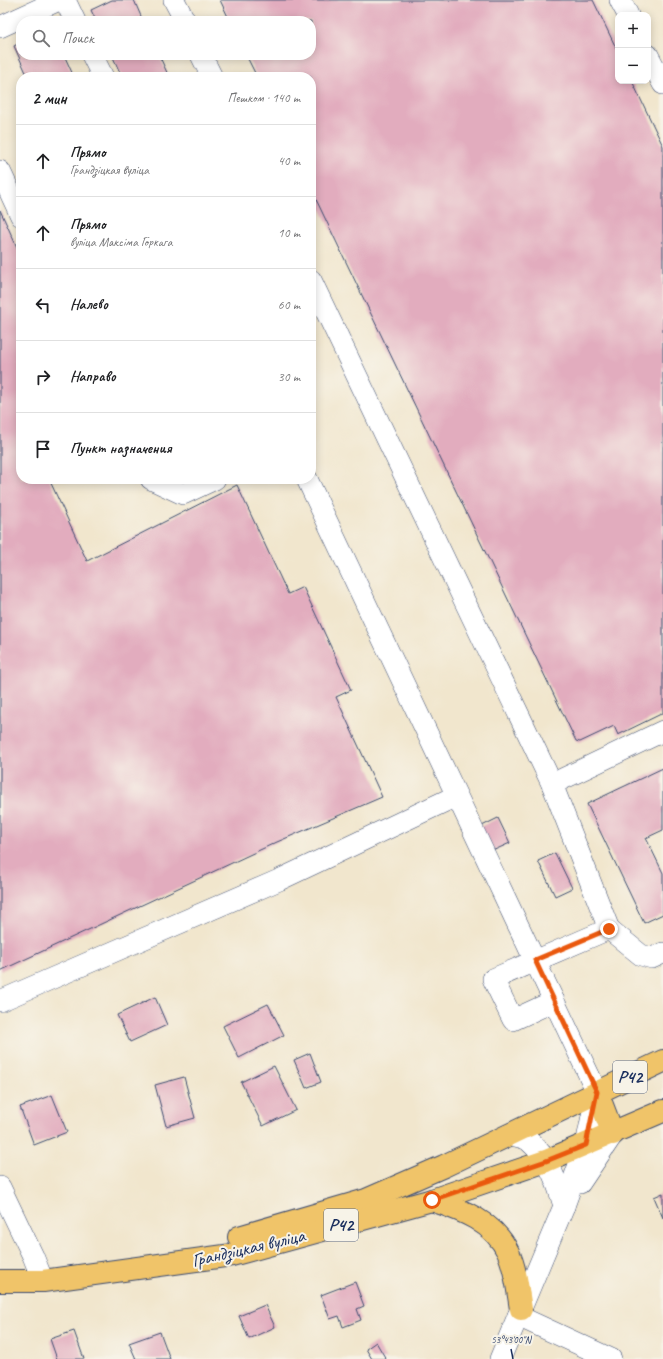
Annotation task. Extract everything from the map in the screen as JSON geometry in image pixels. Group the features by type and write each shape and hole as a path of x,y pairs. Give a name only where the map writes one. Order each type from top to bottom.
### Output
{"main road":[{"name":"Р42","path":"508,1135 663,1061"},
{"path":"597,1092 613,1134"},
{"name":"Р42","path":"546,1161 613,1134 663,1111"},
{"name":"Грандзіцкая вуліца","path":"131,1270 366,1200 444,1166 508,1135"},
{"name":"Грандзіцкая вуліца","path":"0,1281 43,1280 131,1270 232,1255 432,1200 546,1161"},
{"path":"432,1200 458,1209 478,1219 495,1233 508,1252 520,1312"}],"street":[{"path":"24,16 59,0"},
{"path":"64,0 72,16"},
{"path":"174,0 182,16"},
{"path":"620,0 626,12"},
{"path":"0,27 16,20"},
{"path":"94,60 100,72"},
{"path":"204,60 210,72"},
{"path":"651,60 663,84"},
{"path":"0,171 16,205"},
{"path":"316,290 552,784 609,929 641,955 652,958 663,953"},
{"path":"162,484 184,494 205,484"},
{"path":"309,484 597,1092 586,1145 564,1206 500,1359"},
{"path":"552,784 663,731"},
{"path":"0,1001 279,880 456,796"},
{"path":"554,1000 513,1020 493,979 609,929"},
{"path":"564,1206 613,1134"},
{"path":"508,1135 528,1140 546,1161 556,1179 564,1206"},
{"path":"0,1187 43,1280"},
{"path":"520,1312 611,1359"}],"building":[{"path":"112,0 134,0 141,16 94,16 91,10"},
{"path":"220,0 593,0 615,46 615,84 633,84 663,146 663,713 618,735 614,726 580,742 576,741 316,199 316,72 254,72 248,60 316,60 316,16 228,16"},
{"path":"20,60 66,60 72,72 26,72"},
{"path":"114,60 161,60 167,72 120,72"},
{"path":"0,210 16,245 16,484 51,484 87,561 237,485 288,594 303,587 351,690 336,697 382,797 277,842 0,971"},
{"path":"663,768 663,830 646,838 663,873 663,914 644,923 587,804"},
{"path":"498,818 510,843 490,852 478,828"},
{"path":"555,853 572,888 555,896 538,861"},
{"path":"155,997 167,1025 130,1042 117,1015"},
{"path":"268,1004 284,1035 239,1058 223,1026"},
{"path":"310,1053 321,1082 306,1088 294,1060"},
{"path":"274,1066 296,1110 263,1126 241,1082"},
{"path":"184,1077 195,1118 166,1126 155,1085"},
{"path":"52,1095 67,1132 34,1145 20,1107"},
{"path":"663,1193 663,1218 654,1197"},
{"path":"355,1282 364,1306 357,1309 361,1320 343,1327 339,1316 330,1319 321,1295"},
{"path":"265,1305 275,1327 249,1339 239,1316"},
{"path":"74,1331 84,1359 57,1359 50,1339"},
{"path":"160,1332 170,1359 136,1359 129,1343"},
{"path":"376,1342 386,1359 372,1359 366,1349"}],"route":[{"path":"432,1200 510,1174 586,1145 597,1092 580,1059 535,960 609,929"}]}
